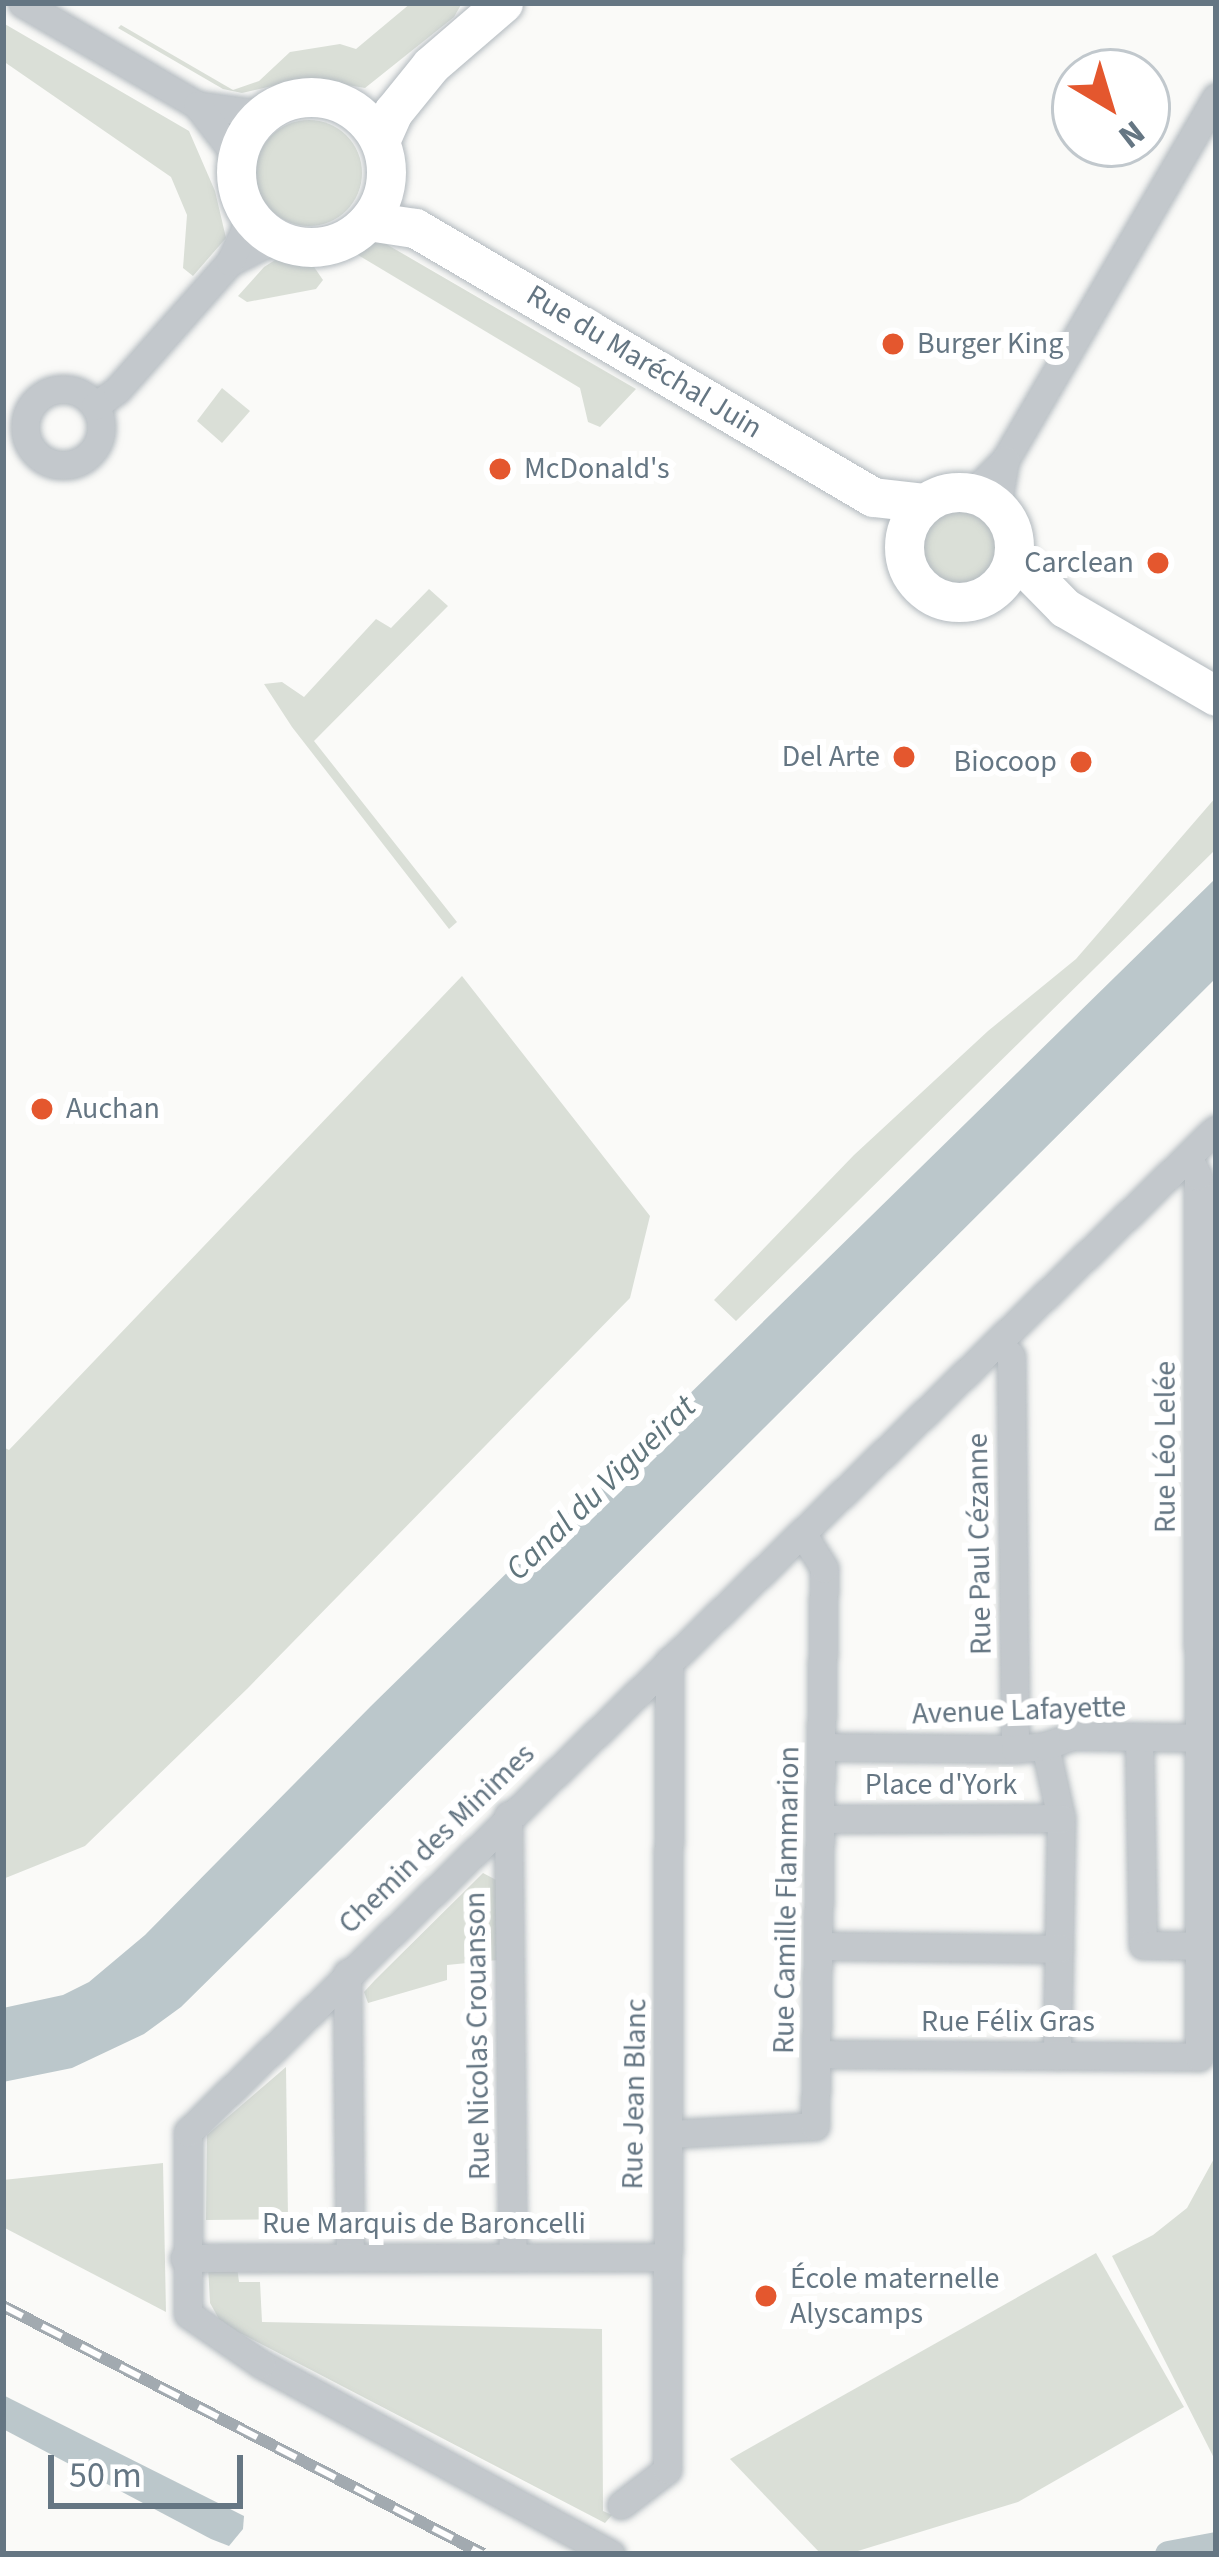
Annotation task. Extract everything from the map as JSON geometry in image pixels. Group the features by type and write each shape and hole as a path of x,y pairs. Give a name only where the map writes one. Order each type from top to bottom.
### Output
{"main road":[{"path":"380,142 350,107 305,97 262,114 246,134 237,157 237,189 262,228 309,248 327,246 368,221 386,182 380,142 393,112 431,65 503,3"},
{"path":"350,107 431,65"},
{"name":"Rue du Maréchal Juin","path":"386,182 415,228"},
{"name":"Rue du Maréchal Juin","path":"368,221 415,228 873,497 926,503"},
{"path":"940,496 984,500 1012,530 1014,556 992,591 968,602 932,595 914,579 904,544 911,521 926,503 940,496"},
{"name":"Rue du Maréchal Juin","path":"873,497 904,544"},
{"path":"1014,556 1065,608 1216,696"},
{"path":"992,591 1065,608"}],"street":[{"path":"22,3 197,105 237,157"},
{"path":"984,500 1216,97"},
{"path":"197,105 262,114"},
{"path":"95,406 117,391 262,228"},
{"name":"Chemin des Minimes","path":"610,2554 221,2341 188,2314 184,2258 188,2132 346,1972 803,1535 1216,1130"},
{"name":"Rue Léo Lelée","path":"1188,1157 1198,1176 1208,1739 1208,1946 1199,2057"},
{"name":"Rue Paul Cézanne","path":"999,1344 1011,1356 1015,1749"},
{"name":"Rue Camille Flammarion","path":"668,2134 815,2126 824,1568 803,1535"},
{"name":"Rue Jean Blanc","path":"621,2505 667,2470 669,1661"},
{"name":"Avenue Lafayette","path":"824,1748 1015,1749 1046,1746 1072,1736 1208,1739"},
{"path":"1139,1739 1143,1945 1208,1946"},
{"path":"1046,1746 1061,1818 1057,2056"},
{"name":"Rue Nicolas Crouanson","path":"508,1815 513,2257"},
{"name":"Place d'York","path":"822,1819 1061,1818"},
{"path":"819,1946 1058,1949"},
{"path":"346,1972 350,2256"},
{"name":"Rue Félix Gras","path":"817,2054 1199,2057"},
{"name":"Rue Marquis de Baroncelli","path":"184,2258 665,2257"}],"shaded area":[{"path":"411,3 462,3 454,17 365,88 306,78 242,93 223,89 118,28 121,25 233,90 259,81 290,52 340,44 356,49"},
{"path":"3,23 189,131 215,191 226,238 193,276 183,268 187,215 171,177 3,61"},
{"path":"309,120 329,124 346,136 358,153 362,173 358,193 346,210 329,222 309,226 289,222 272,210 260,193 256,173 260,153 272,136 289,124"},
{"path":"374,237 636,389 600,427 588,422 580,388 358,255"},
{"path":"288,252 312,264 323,280 316,289 247,302 238,296 264,267"},
{"path":"222,388 250,411 222,443 197,421"},
{"path":"959,510 986,522 998,549 986,576 959,588 932,576 920,549 932,522"},
{"path":"429,589 448,606 314,741 457,922 449,929 264,684 282,682 304,697 376,619 391,628"},
{"path":"1216,797 1216,849 736,1321 714,1300 854,1155 988,1031 1076,959"},
{"path":"462,976 650,1216 630,1298 248,1688 85,1846 3,1879 3,1447 9,1450"},
{"path":"483,1873 500,1882 498,1960 447,1965 447,1980 368,2003 364,1992"},
{"path":"286,2067 288,2219 206,2220 207,2135"},
{"path":"1216,2155 1216,2462 1112,2256 1153,2235 1187,2208"},
{"path":"163,2163 166,2312 3,2227 3,2180"},
{"path":"1096,2253 1184,2407 1018,2502 848,2554 821,2554 730,2459"},
{"path":"208,2265 237,2267 239,2282 260,2282 262,2322 602,2329 603,2511 612,2515 605,2523 238,2332 219,2319 210,2303"}],"water":[{"name":"Canal du Vigueirat","path":"1216,878 1216,978 319,1871 181,2007 144,2034 72,2068 3,2082 3,2008 63,1995 89,1982 145,1935 371,1706"},
{"path":"3,2395 244,2516 243,2529 229,2546 211,2539 3,2429"}],"waterway":[{"path":"1168,2554 1216,2545"}],"railway":[{"path":"3,2306 483,2554"}],"place":[{"name":"Burger King","path":"893,344"},
{"name":"McDonald's","path":"500,469"},
{"name":"Carclean","path":"1158,563"},
{"name":"Del Arte","path":"904,757"},
{"name":"Biocoop","path":"1081,762"},
{"name":"Auchan","path":"42,1109"},
{"name":"École maternelle Alyscamps","path":"766,2296"}]}
